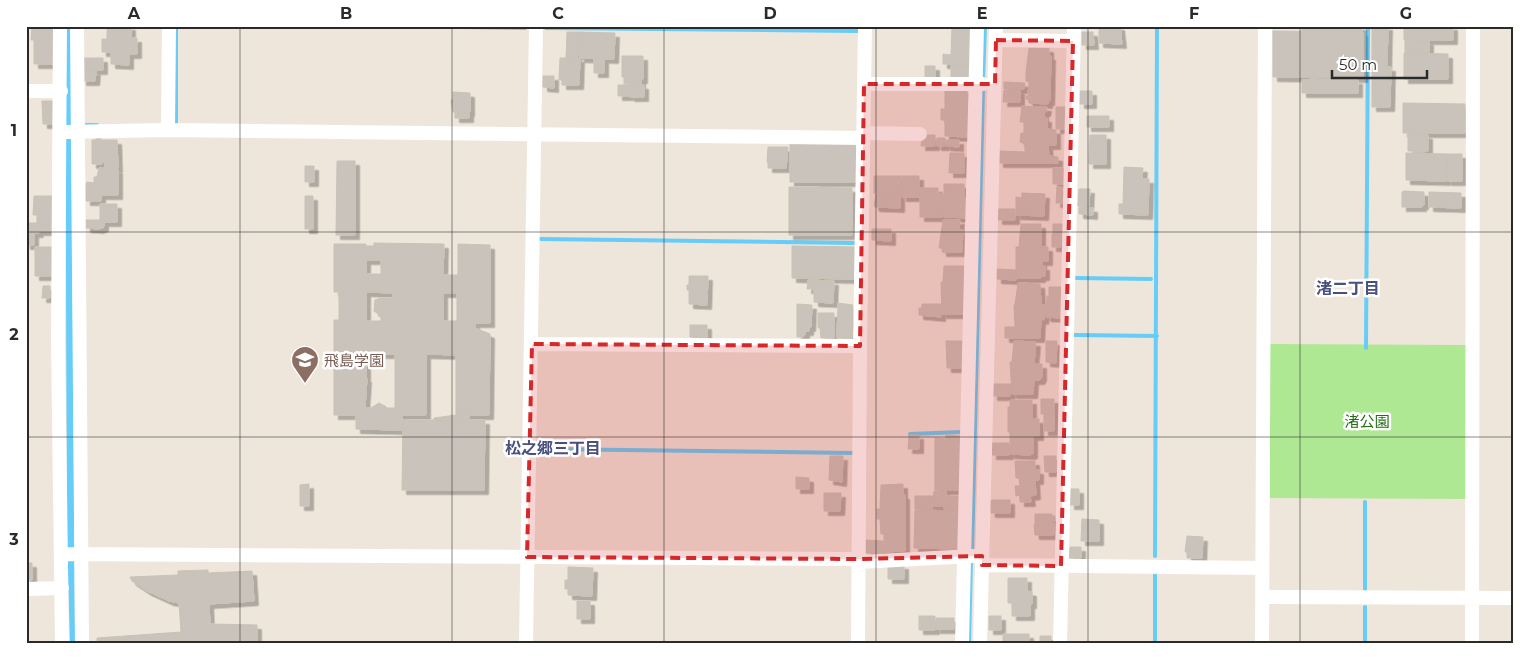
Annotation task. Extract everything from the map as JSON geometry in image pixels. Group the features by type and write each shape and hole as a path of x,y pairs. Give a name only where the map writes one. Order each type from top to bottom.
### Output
{"street":[{"path":"60,26 61,132 58,339 62,643"},
{"path":"77,26 78,338 82,643"},
{"path":"168,130 169,26"},
{"path":"526,643 536,26"},
{"path":"858,643 865,26"},
{"path":"977,26 984,84 975,558 980,643"},
{"path":"1060,643 1074,26"},
{"path":"1262,643 1265,26"},
{"path":"1472,643 1474,26"},
{"path":"962,643 975,558 984,84 996,33 1073,41"},
{"path":"864,84 984,84"},
{"path":"26,91 61,91"},
{"path":"61,132 168,130 535,135 864,136 920,134"},
{"path":"58,339 78,338"},
{"path":"532,344 860,346"},
{"path":"61,554 859,561 975,558 1061,566 1262,568"},
{"path":"26,589 62,588"},
{"path":"1262,597 1513,598"}],"highlighted area":[{"path":"996,40 1073,41 1061,566 982,565 982,556 859,559 527,557 532,344 860,346 864,84 995,84"}],"green space":[{"name":"渚公園","path":"1267,344 1466,345 1466,499 1270,498"}],"water":[{"path":"65,26 71,26 75,643 70,643 67,542"}],"building":[{"path":"32,26 57,26 57,39 52,39 55,47 52,47 53,64 34,64 34,40 31,40"},
{"path":"107,26 131,26 131,38 137,38 137,54 129,54 129,65 111,64 111,52 102,52 102,39 107,39"},
{"path":"952,26 972,26 971,65 943,64 943,54 951,55"},
{"path":"1099,26 1120,26 1122,44 1099,43"},
{"path":"1302,26 1319,26 1319,31 1302,31"},
{"path":"1319,26 1362,26 1362,32 1319,31"},
{"path":"1372,26 1388,26 1387,67 1391,67 1390,107 1372,107"},
{"path":"1404,26 1453,26 1453,40 1404,40"},
{"path":"1273,31 1363,32 1363,78 1273,77"},
{"path":"567,32 578,32 577,58 566,58"},
{"path":"578,32 615,33 614,59 580,58 580,55 578,55"},
{"path":"1082,32 1093,32 1094,45 1082,45"},
{"path":"1405,40 1429,41 1429,53 1405,53"},
{"path":"1029,48 1049,48 1049,56 1051,56 1050,101 1048,101 1048,104 1029,103 1028,99 1026,99 1029,82 1026,81 1026,72"},
{"path":"1404,53 1448,54 1448,79 1404,79"},
{"path":"622,56 643,56 643,79 641,79 641,84 624,84"},
{"path":"81,58 103,58 103,70 81,70"},
{"path":"560,58 580,58 579,85 562,85 562,80 559,80"},
{"path":"594,59 604,59 604,73 594,73"},
{"path":"951,65 971,65 971,80 951,80"},
{"path":"925,66 935,66 935,77 925,77"},
{"path":"82,71 96,71 95,81 82,81"},
{"path":"543,76 554,76 554,88 543,87"},
{"path":"1311,78 1318,78 1318,80 1358,80 1358,93 1302,93 1302,80 1311,80"},
{"path":"1004,82 1025,83 1024,89 1004,89"},
{"path":"630,84 644,85 644,97 630,97"},
{"path":"618,85 629,85 629,96 618,96"},
{"path":"945,89 967,89 967,113 970,113 970,127 967,127 967,137 945,136 945,123 944,120 941,120 941,109 945,109"},
{"path":"1004,90 1020,90 1020,102 1003,102"},
{"path":"1080,91 1092,91 1092,104 1080,104"},
{"path":"453,92 470,93 470,112 453,112 451,100 453,100"},
{"path":"42,101 54,101 54,124 43,124"},
{"path":"1403,103 1465,104 1465,133 1403,133"},
{"path":"1022,106 1047,107 1046,112 1044,112 1044,118 1047,118 1047,129 1056,130 1056,145 1048,145 1049,156 1058,157 1058,163 999,163 999,151 1025,152 1025,144 1020,142 1021,133 1024,133 1024,122 1020,122"},
{"path":"1056,107 1067,107 1066,129 1056,129"},
{"path":"455,112 469,112 469,118 455,118"},
{"path":"1087,116 1109,116 1109,127 1087,127"},
{"path":"1408,134 1428,135 1428,151 1408,151"},
{"path":"922,135 935,135 935,146 921,146"},
{"path":"1090,135 1106,135 1106,164 1089,164"},
{"path":"96,138 101,138 101,140 117,140 118,168 105,167 105,162 102,162 102,164 92,164 92,140 96,140"},
{"path":"937,138 945,138 945,146 937,146"},
{"path":"946,140 959,140 959,147 946,146"},
{"path":"790,143 856,144 855,182 790,182"},
{"path":"768,147 788,147 786,168 768,168"},
{"path":"950,153 964,153 964,173 949,173"},
{"path":"1406,153 1447,154 1446,181 1406,180"},
{"path":"1447,154 1462,154 1462,181 1447,181"},
{"path":"337,161 355,161 355,235 336,235"},
{"path":"305,166 314,166 314,182 305,182"},
{"path":"1124,167 1143,168 1142,179 1149,179 1148,215 1119,214 1119,204 1123,204"},
{"path":"99,168 118,169 118,195 101,195 101,201 86,201 86,184 87,182 94,183 94,177 97,177"},
{"path":"1053,168 1064,168 1064,184 1053,184"},
{"path":"874,176 901,176 901,193 874,193"},
{"path":"902,176 919,176 919,197 902,197"},
{"path":"944,184 964,184 964,199 969,199 968,218 944,217"},
{"path":"789,187 852,188 852,235 789,235"},
{"path":"1057,187 1062,187 1063,203 1056,203"},
{"path":"920,188 938,188 938,194 944,194 943,217 920,217"},
{"path":"1079,189 1090,189 1089,206 1078,206"},
{"path":"1402,192 1424,192 1424,205 1422,207 1402,207"},
{"path":"1429,192 1461,193 1461,208 1429,207"},
{"path":"1022,193 1045,194 1044,216 1016,215 1016,197 1022,198"},
{"path":"876,194 900,194 900,208 875,207"},
{"path":"34,196 55,196 53,231 38,231 39,233 34,233 34,245 26,245 26,223 37,223 37,215 33,215"},
{"path":"305,196 313,196 313,229 305,229"},
{"path":"100,204 117,204 117,222 104,222 104,227 99,229 86,228 86,220 100,220"},
{"path":"1079,207 1093,208 1093,215 1079,214"},
{"path":"998,209 1015,209 1015,220 998,220"},
{"path":"943,220 960,220 959,230 963,230 962,252 942,252 942,248 939,248"},
{"path":"1021,224 1041,224 1041,247 1048,247 1048,261 1042,261 1042,266 1045,266 1045,276 1041,276 1041,278 1016,278 1016,247 1019,247"},
{"path":"1053,224 1063,224 1063,234 1053,234"},
{"path":"872,229 891,229 891,241 872,240"},
{"path":"1052,234 1062,234 1061,247 1052,247"},
{"path":"374,243 444,244 443,275 458,275 458,244 490,245 490,323 475,323 475,328 490,334 489,415 456,415 456,355 426,354 426,415 402,415 402,430 356,429 356,415 334,415 334,320 339,320 339,292 334,292 334,244 366,244 366,246 374,246","holes":["366,260 381,260 381,274 366,274","366,292 393,293 393,298 375,300 374,311 381,316 381,321 366,321","443,293 457,293 457,321 443,321","366,354 395,354 395,408 387,408 379,403 371,408 365,408"]},
{"path":"792,246 855,247 855,279 792,278"},
{"path":"35,247 55,247 55,276 35,276"},
{"path":"944,266 966,266 966,314 942,314 941,282 943,282"},
{"path":"997,269 1016,270 1016,280 997,279"},
{"path":"689,276 708,276 707,305 689,304 687,285 689,285"},
{"path":"808,280 834,281 833,303 814,302 814,289 807,289"},
{"path":"1018,283 1040,284 1041,305 1045,305 1044,320 1041,319 1040,338 1005,338 1005,327 1015,327 1014,305"},
{"path":"43,286 50,286 50,298 42,298"},
{"path":"1049,287 1061,287 1061,296 1049,296"},
{"path":"1047,296 1061,296 1061,318 1046,317"},
{"path":"838,303 853,305 852,338 837,338"},
{"path":"797,304 812,305 811,327 809,327 809,331 805,331 803,337 797,337"},
{"path":"922,304 941,304 941,317 919,315 919,308 922,308"},
{"path":"818,313 834,313 834,338 821,338 820,328 818,328"},
{"path":"690,325 707,325 707,338 690,337"},
{"path":"946,341 963,341 964,368 947,368"},
{"path":"1014,341 1036,342 1034,364 1042,364 1042,377 1040,380 1034,380 1033,394 1012,394 1010,362 1012,362"},
{"path":"1046,341 1057,341 1056,363 1046,362"},
{"path":"993,384 1012,384 1010,396 993,396"},
{"path":"1041,399 1054,399 1054,414 1041,414"},
{"path":"1010,400 1032,400 1032,419 1039,419 1039,436 1033,436 1033,454 1010,454 1008,407 1010,407"},
{"path":"1044,414 1054,414 1054,431 1044,431"},
{"path":"469,415 469,420 434,420 434,418"},
{"path":"403,420 485,420 484,490 402,490"},
{"path":"909,435 919,435 919,449 908,449"},
{"path":"946,435 960,436 959,490 935,490 935,438 946,439"},
{"path":"992,443 1009,443 1009,455 992,455"},
{"path":"830,456 843,456 842,482 829,480"},
{"path":"1044,456 1056,456 1056,472 1045,472"},
{"path":"1015,461 1035,461 1035,470 1039,470 1039,480 1035,480 1036,495 1030,496 1031,502 1020,502 1020,495 1016,496 1015,486 1020,486 1019,478 1016,478"},
{"path":"796,477 809,478 809,489 796,489"},
{"path":"309,484 309,506 300,506 300,485"},
{"path":"903,484 903,495 905,495 905,551 884,552 884,534 881,534 880,519 877,519 877,509 880,509 881,485"},
{"path":"1070,489 1079,489 1079,505 1070,505"},
{"path":"934,491 946,491 946,496 961,496 960,509 944,509 944,506 933,506"},
{"path":"824,493 841,493 840,511 824,511"},
{"path":"915,496 933,496 932,510 915,509"},
{"path":"1010,500 1010,513 991,513 990,501"},
{"path":"915,510 960,511 959,549 914,548"},
{"path":"1035,514 1052,514 1052,516 1055,516 1055,521 1052,521 1052,524 1054,523 1054,535 1035,535"},
{"path":"1082,519 1099,520 1099,541 1081,541"},
{"path":"1187,536 1203,537 1202,558 1187,558 1187,552 1185,552"},
{"path":"866,540 883,541 883,553 866,553"},
{"path":"1070,547 1081,547 1081,558 1069,558"},
{"path":"26,563 32,563 32,580 26,580"},
{"path":"888,565 904,565 904,579 888,579"},
{"path":"568,567 593,568 592,596 568,595 568,589 565,589 565,580 568,580"},
{"path":"208,570 208,573 252,571 254,601 209,604 210,624 257,625 257,643 97,643 97,638 181,632 179,603 169,601 147,591 132,581 130,577 178,575 178,571"},
{"path":"1008,578 1027,578 1027,591 1032,592 1030,616 1012,616 1012,603 1008,603"},
{"path":"577,601 590,601 590,619 577,619"},
{"path":"919,616 935,616 935,630 919,630"},
{"path":"989,616 1001,616 1001,630 989,630"},
{"path":"936,618 954,618 954,629 936,629"},
{"path":"1003,634 1029,634 1029,643 1003,643"},
{"path":"1040,636 1051,636 1051,643 1040,643"}],"waterway":[{"path":"176,26 176,125"},
{"path":"397,26 525,28"},
{"path":"983,81 985,26"},
{"path":"1155,556 1157,26"},
{"path":"1366,348 1368,26"},
{"path":"546,28 858,31"},
{"path":"972,553 983,88"},
{"path":"86,125 97,125"},
{"path":"541,239 854,243"},
{"path":"1075,278 1151,279"},
{"path":"1075,335 1157,336"},
{"path":"910,434 962,432"},
{"path":"545,449 853,453"},
{"path":"1365,502 1365,589"},
{"path":"969,643 971,560"},
{"path":"1155,575 1155,643"},
{"path":"1365,607 1365,643"}],"place":[{"name":"飛島学園","path":"305,384"}],"district":[{"name":"渚二丁目","path":"1348,288"},
{"name":"松之郷三丁目","path":"553,448"}]}
